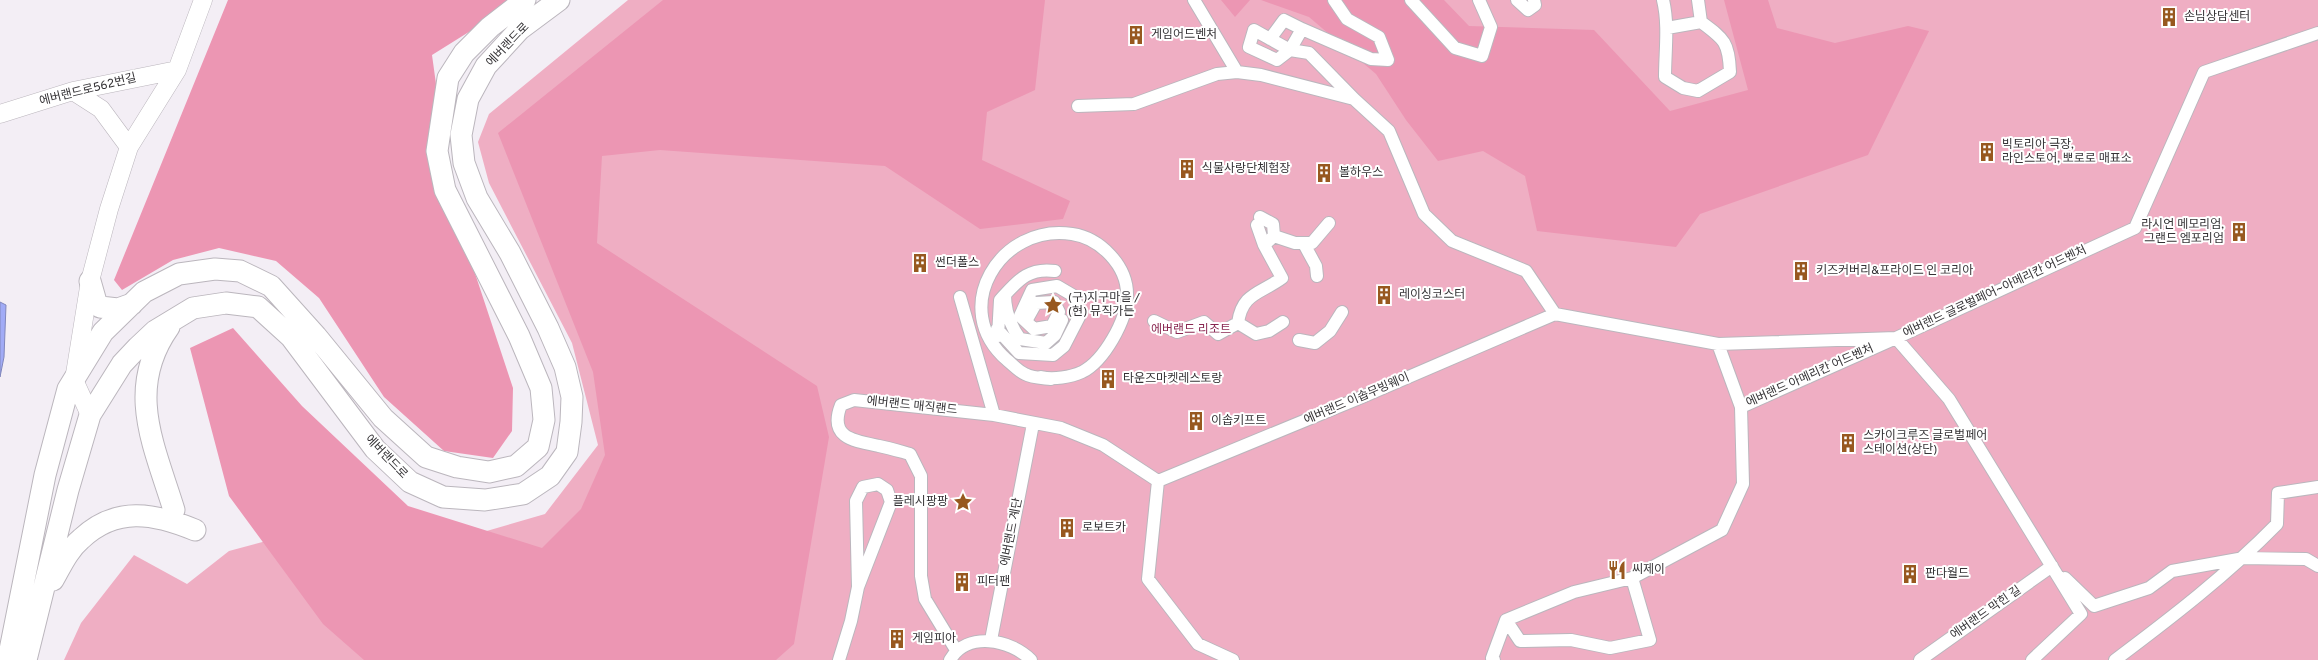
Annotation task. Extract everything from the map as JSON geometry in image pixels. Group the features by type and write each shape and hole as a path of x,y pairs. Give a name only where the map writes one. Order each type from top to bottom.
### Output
{"street":[{"path":"90,415 74,380 90,281 109,209 129,147 178,70 203,0"},
{"name":"에버랜드로","path":"8,660 44,475 68,389 103,332 144,292 179,274 215,269 240,271 271,286 316,336 383,418 426,457 458,468 489,472 516,466 538,447 544,420 541,388 519,336 444,190 438,152 440,122 448,78 464,53 490,27 525,0"},
{"name":"에버랜드로","path":"26,660 90,415 122,364 155,331 193,308 226,302 258,307 290,337 375,449 410,482 443,497 485,500 523,494 550,476 567,452 572,397 565,367 548,328 510,253 477,198 464,163 461,135 468,99 486,66 520,29 559,0"},
{"path":"1194,0 1237,72"},
{"path":"1270,39 1284,20 1370,59 1388,60 1380,37 1347,18 1334,0"},
{"path":"1412,0 1456,48 1482,56 1491,27 1479,0"},
{"path":"1516,0 1528,10 1534,5 1534,0"},
{"path":"1663,0 1667,28 1665,77 1683,88 1698,91 1730,72 1729,51 1720,36 1701,22 1698,0"},
{"path":"1667,28 1701,22"},
{"path":"1302,29 1290,50 1278,60 1249,47 1254,30 1290,50 1309,52 1354,99 1389,130 1424,214 1452,241 1526,271 1555,314"},
{"name":"에버랜드 글로벌페어~아메리칸 어드벤처","path":"1555,314 1718,344 1896,338 2135,228 2204,72 2318,33"},
{"name":"에버랜드로562번길","path":"0,114 73,91 178,70"},
{"path":"1078,106 1134,104 1217,74 1237,72 1261,75 1354,99"},
{"path":"73,91 101,109 129,147"},
{"path":"1238,323 1240,310 1248,297 1266,290 1282,278 1264,244 1258,221 1273,224 1274,236"},
{"path":"1274,236 1304,244 1312,243 1329,223"},
{"path":"1000,354 987,334 981,309 983,290 993,266 1009,250 1020,243 1048,233 1072,234 1095,241 1110,254 1122,272 1128,296 1123,319 1100,356 1082,372 1046,378 1024,374 1000,354 997,329 1000,300 1024,274 1045,270 1055,271"},
{"path":"1264,244 1274,236"},
{"path":"1304,244 1316,266 1317,276"},
{"path":"90,281 96,302 100,307 118,309 132,304"},
{"path":"997,329 1018,353 1053,354 1064,346 1080,315 1074,296 1057,286 1032,290 1020,316 1034,329 1052,326 1059,312 1054,302"},
{"path":"1005,295 1005,306 1011,325 1020,339 1046,343 1055,335 1065,313 1054,302"},
{"path":"960,297 994,415"},
{"path":"1026,321 1036,304 1054,302"},
{"path":"1299,340 1314,343 1330,330 1342,312"},
{"name":"에버랜드 이솝무빙웨이","path":"1158,481 1362,397 1555,314"},
{"path":"174,510 152,442 145,401 146,382 151,360 158,343 177,316"},
{"path":"1154,321 1176,332 1204,322 1218,334 1238,323"},
{"path":"1238,323 1256,334 1269,331 1283,322"},
{"path":"1896,338 1949,399 2081,614 2032,660"},
{"name":"에버랜드 아메리칸 어드벤처","path":"1506,620 1574,592 1632,578 1722,530 1743,484 1741,408 1896,338"},
{"path":"1718,344 1741,408"},
{"name":"에버랜드 매직랜드","path":"991,640 973,643 953,655 925,599 921,576 921,476 910,454 854,441 840,431 836,418 842,405 854,400 994,415 1061,428 1103,445 1158,481"},
{"name":"에버랜드 계단","path":"991,640 1033,424"},
{"path":"1158,481 1148,579 1198,644 1233,660"},
{"path":"839,660 851,621 858,587 891,502 887,490 878,484 863,487 856,502 858,587"},
{"path":"2115,660 2244,558 2276,524 2278,493 2318,487"},
{"path":"40,602 68,553 80,539 107,522 136,514 152,515 195,530"},
{"path":"2052,566 2094,606 2149,588 2172,571 2244,558 2306,559 2318,566"},
{"name":"에버랜드 막힌 길","path":"1920,660 2052,566"},
{"path":"1506,620 1520,641 1572,640 1610,648 1650,640 1632,578"},
{"path":"1494,660 1492,658 1506,620"},
{"path":"991,640 1026,655 1031,660"}],"green space":[{"name":"에버랜드 리조트","path":"628,0 2318,0 2318,660 64,660 81,623 134,555 187,584 229,551 300,532 452,541 545,514 598,445 572,343 489,183 478,142 489,114"}],"shaded area":[{"path":"228,0 520,0 432,55 453,207 513,388 512,431 493,458 444,451 384,397 319,298 276,261 219,248 173,260 122,290 114,280"},
{"path":"663,0 1045,0 1035,90 987,112 982,160 1070,201 1063,219 980,229 885,166 660,150 602,156 597,243 817,386 829,437 794,644 776,660 364,660 323,624 229,496 190,348 233,328 302,406 408,506 542,548 581,509 605,455 593,372 498,133"},
{"path":"1221,0 1250,0 1235,17"},
{"path":"1261,0 1444,0 1469,26 1594,30 1670,111 1748,90 1724,0 1768,0 1777,28 1835,43 1908,26 1929,31 1868,155 1700,214 1676,247 1537,231 1525,176 1483,151 1438,161 1406,120 1376,74 1309,17"}],"water":[{"path":"0,302 6,305 4,357 0,377"}],"place":[{"name":"손님상담센터","path":"2169,17"},
{"name":"게임어드벤처","path":"1136,35"},
{"name":"빅토리아 극장, 라인스토어, 뽀로로 매표소","path":"1987,152"},
{"name":"식물사랑단체험장","path":"1187,169"},
{"name":"볼하우스","path":"1324,173"},
{"name":"라시언 메모리엄, 그랜드 엠포리엄","path":"2239,232"},
{"name":"썬더폴스","path":"920,263"},
{"name":"키즈커버리&프라이드 인 코리아","path":"1801,271"},
{"name":"레이싱코스터","path":"1384,295"},
{"name":"(구)지구마을 / (현) 뮤직가든","path":"1053,305"},
{"name":"타운즈마켓레스토랑","path":"1108,379"},
{"name":"이솝키프트","path":"1196,421"},
{"name":"스카이크루즈 글로벌페어 스테이션(상단)","path":"1848,443"},
{"name":"플레시팡팡","path":"963,502"},
{"name":"로보트카","path":"1067,528"},
{"name":"씨제이","path":"1617,570"},
{"name":"판다월드","path":"1910,574"},
{"name":"피터팬","path":"962,582"},
{"name":"게임피아","path":"897,639"}]}
